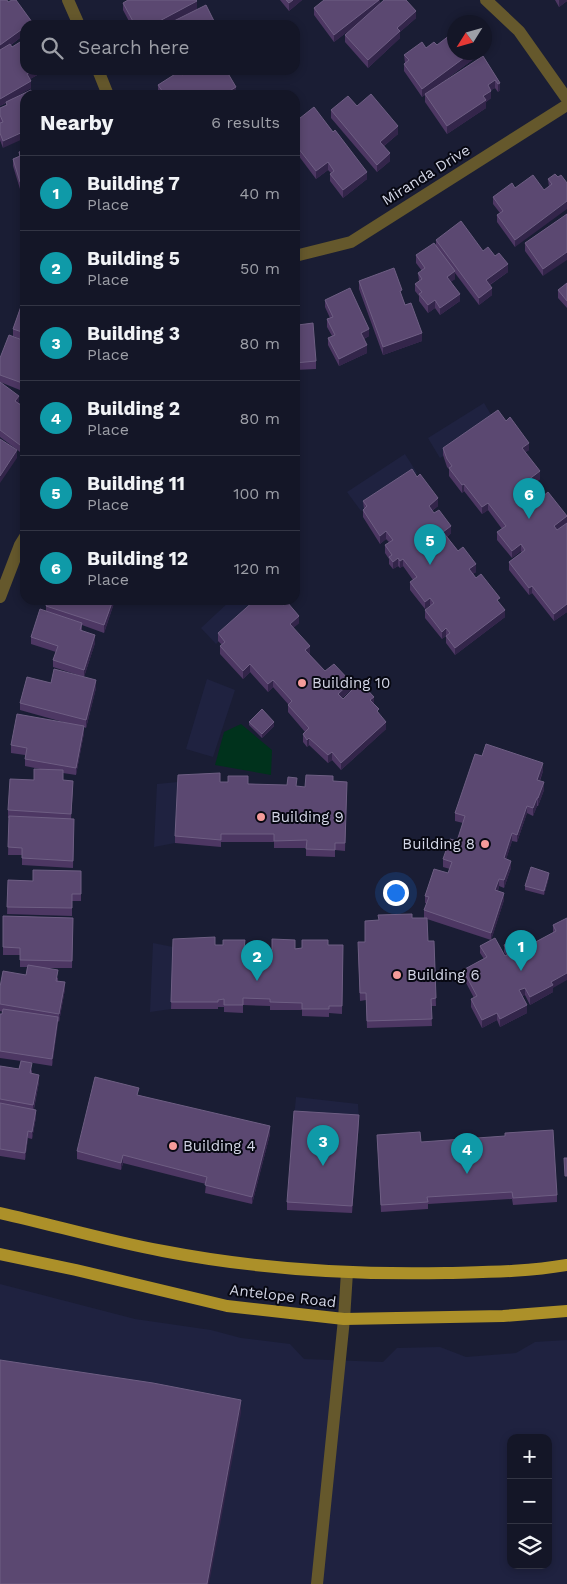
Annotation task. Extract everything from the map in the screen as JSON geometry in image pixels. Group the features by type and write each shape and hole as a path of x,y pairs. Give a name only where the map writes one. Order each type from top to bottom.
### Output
{"main road":[{"name":"Antelope Road","path":"0,1212 161,1251 220,1260 314,1270 385,1274 481,1272 567,1265"},
{"name":"Antelope Road","path":"0,1254 227,1306 344,1319 503,1316 567,1310"}],"street":[{"path":"68,0 77,20"},
{"path":"486,0 519,31 567,98"},
{"path":"100,75 106,90"},
{"name":"Miranda Drive","path":"300,255 351,242 567,105"},
{"path":"0,597 20,545"},
{"path":"317,1584 344,1319 347,1272"}],"shaded area":[{"path":"484,403 496,423 440,458 428,438"},
{"path":"405,454 417,473 361,511 347,492"},
{"path":"226,605 258,605 216,644 201,628"},
{"path":"207,679 235,690 213,757 186,749"},
{"path":"178,782 175,843 154,847 157,784"},
{"path":"153,943 173,947 171,1009 150,1012"},
{"path":"296,1097 358,1104 359,1122 294,1118"},
{"path":"0,1284 135,1319 211,1330 241,1338 290,1344 304,1359 383,1362 397,1348 440,1347 466,1357 516,1353 535,1342 567,1340 567,1584 0,1584"}],"green space":[{"path":"241,724 272,750 271,775 215,765 224,732"}],"building":[{"path":"0,0 7,0 8,2 16,0 31,20 20,20 20,31 0,45"},
{"path":"128,0 197,1 161,20 132,20 123,3"},
{"path":"324,0 379,0 334,35 314,8"},
{"path":"384,0 406,0 416,11 397,28 400,31 368,60 345,35"},
{"path":"206,5 214,20 176,20"},
{"path":"447,37 447,60 461,60 422,89 404,64 409,60 404,55 422,42 426,48 434,42 437,45"},
{"path":"20,42 20,75 28,75 31,81 0,99 0,50 10,44 12,47"},
{"path":"477,60 486,60 500,83 498,84 495,80 488,85 491,91 483,96 486,100 447,126 425,94"},
{"path":"174,75 229,75 236,87 231,90 162,90 158,85"},
{"path":"371,94 398,126 380,142 390,153 377,165 331,110 348,96 357,106"},
{"path":"20,95 20,133 3,141 0,133 0,123 3,122 0,108 7,105 6,102"},
{"path":"314,107 333,132 335,130 367,172 343,190 330,174 334,171 328,162 316,171 300,150 300,118"},
{"path":"20,156 20,182 13,159"},
{"path":"555,174 558,177 561,175 567,183 567,201 515,240 497,215 503,211 493,197 512,183 515,188 533,175 544,190 552,184 548,179"},
{"path":"567,214 567,252 543,269 525,243"},
{"path":"461,221 483,251 488,247 495,256 499,253 508,264 486,280 492,288 479,298 436,240"},
{"path":"434,243 455,271 447,277 460,294 440,308 435,300 428,305 419,294 422,292 415,284 422,279 418,273 425,268 416,255"},
{"path":"394,268 405,305 411,303 422,333 383,347 359,281"},
{"path":"567,283 567,301 558,290"},
{"path":"350,288 369,329 361,333 367,345 339,359 328,338 335,335 327,319 333,317 325,300"},
{"path":"20,309 20,331 13,329"},
{"path":"313,323 316,361 300,363 300,325"},
{"path":"9,335 20,339 20,382 0,375 0,358"},
{"path":"0,382 19,396 15,401 20,404 20,445 0,430"},
{"path":"498,410 506,421 510,417 529,443 522,448 540,471 528,480 542,497 548,492 567,516 554,526 557,530 567,523 567,604 554,614 532,586 529,588 509,562 525,550 521,544 512,551 497,532 506,526 488,503 482,507 464,484 462,485 449,468 452,466 443,448"},
{"path":"0,439 17,450 0,476"},
{"path":"412,469 417,477 420,474 438,498 429,506 434,513 439,510 451,526 443,532 458,551 463,547 476,564 469,569 476,578 481,574 500,598 497,600 505,610 455,648 446,636 450,633 446,628 442,632 425,610 434,603 430,598 425,602 410,582 417,577 403,559 400,561 398,558 393,562 389,557 392,555 385,545 393,540 386,531 380,536 363,510 367,506 363,501"},
{"path":"46,605 111,605 104,625"},
{"name":"Building 10","path":"249,605 290,605 299,616 290,624 310,646 305,650 325,671 334,664 351,682 338,694 343,699 360,682 374,697 370,700 379,709 377,711 386,722 341,763 332,752 328,755 309,738 307,740 303,734 309,728 288,705 292,701 273,680 268,684 250,664 243,671 220,646 225,642 218,633"},
{"path":"40,609 82,623 80,630 95,635 84,670 53,660 58,646 31,637"},
{"path":"54,669 96,680 86,720 20,703 27,677 51,683"},
{"path":"262,709 274,722 262,734 249,722"},
{"path":"17,714 84,726 76,768 25,759 27,748 11,745"},
{"name":"Building 8","path":"486,744 543,763 537,780 544,782 533,808 527,806 517,835 512,833 504,858 511,861 504,880 499,879 495,890 504,893 491,933 424,910 429,897 425,896 434,869 448,873 452,862 443,859 450,839 457,841 465,816 455,813 475,754 482,756"},
{"path":"34,769 63,770 63,780 73,781 71,814 8,810 10,779 34,780"},
{"name":"Building 9","path":"220,773 220,782 228,782 228,776 248,776 248,784 287,785 288,777 297,778 296,786 305,787 306,775 333,776 333,781 347,782 345,843 335,843 335,850 306,849 307,840 274,841 274,834 221,834 221,840 175,836 178,775"},
{"path":"9,816 74,819 73,861 22,858 22,848 8,847"},
{"path":"531,867 549,873 544,891 525,886"},
{"path":"33,870 81,871 81,894 72,894 72,908 7,907 8,880 33,881"},
{"name":"Building 6","path":"412,914 412,918 427,918 428,941 434,941 436,998 431,999 432,1019 367,1021 366,993 360,993 358,942 365,942 365,921 379,920 378,915"},
{"path":"3,916 73,918 72,961 20,960 20,948 3,947"},
{"path":"567,918 567,973 551,982 553,985 530,997 525,988 519,990 527,1005 500,1019 497,1013 482,1020 471,999 477,996 463,970 487,957 480,946 495,938 505,956 509,954 504,945 524,934 530,945 556,931 553,925"},
{"path":"215,937 215,945 223,945 223,940 245,940 244,949 272,950 272,939 295,940 295,949 302,948 302,940 328,940 328,945 343,945 342,1006 329,1006 329,1009 302,1009 302,1003 270,1002 270,999 243,998 243,1005 224,1005 224,999 218,1000 218,1002 171,1002 173,939"},
{"path":"28,965 58,970 56,981 65,982 59,1014 0,1004 0,987 3,971 26,975"},
{"path":"3,1009 58,1017 52,1059 0,1051 0,1014 2,1014"},
{"path":"21,1061 32,1063 30,1073 39,1075 33,1105 0,1099 0,1066 19,1069"},
{"name":"Building 4","path":"95,1077 139,1088 137,1095 270,1126 252,1197 205,1185 207,1177 123,1155 121,1163 77,1151"},
{"path":"0,1103 36,1110 32,1132 28,1131 25,1153 0,1149"},
{"path":"294,1111 359,1115 352,1206 287,1202"},
{"path":"553,1130 557,1195 513,1198 512,1192 427,1197 428,1202 381,1205 377,1135 420,1132 421,1142 505,1136 505,1133"},
{"path":"564,1158 567,1158 567,1176 565,1176"},
{"path":"0,1360 153,1383 241,1400 207,1584 0,1584"}],"place":[{"name":"Building 12","path":"529,519"},
{"name":"Building 11","path":"430,565"},
{"name":"Building 10","path":"302,683"},
{"name":"Building 9","path":"261,817"},
{"name":"Building 8","path":"485,844"},
{"name":"Building 7","path":"521,971"},
{"name":"Building 6","path":"397,975"},
{"name":"Building 5","path":"257,981"},
{"name":"Building 4","path":"173,1146"},
{"name":"Building 3","path":"323,1166"},
{"name":"Building 2","path":"467,1174"}]}
